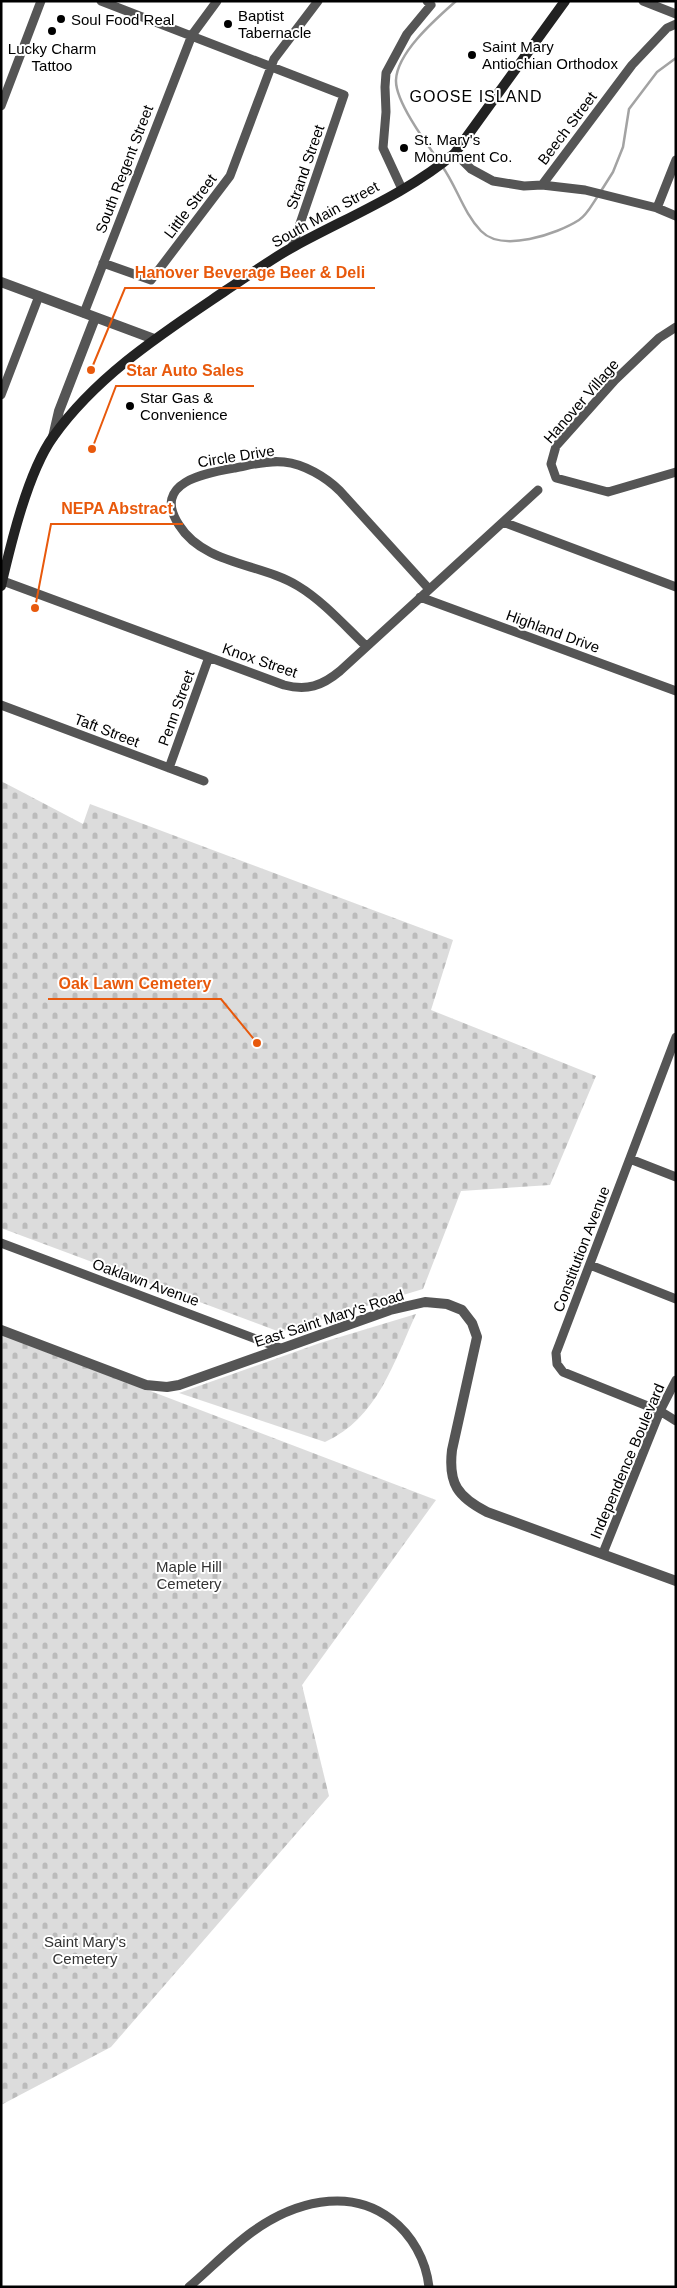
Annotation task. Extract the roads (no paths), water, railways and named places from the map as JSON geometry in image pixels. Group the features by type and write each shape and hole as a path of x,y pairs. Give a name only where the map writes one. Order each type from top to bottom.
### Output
{"main road":[{"name":"South Main Street","path":"2,583 24,504 42,457 53,437 103,383 154,339 292,247 402,189 446,160 454,153 565,1"}],"street":[{"path":"1,106 40,1"},
{"path":"101,1 192,35 270,68 274,59 318,1"},
{"name":"South Regent Street","path":"84,313 192,35 217,1"},
{"path":"643,1 676,14"},
{"path":"402,189 383,148 386,112 386,73 429,3"},
{"name":"Beech Street","path":"542,185 632,65 667,28 676,24"},
{"name":"Strand Street","path":"270,68 344,95 292,247"},
{"name":"Little Street","path":"103,263 151,280 230,176 270,68"},
{"path":"454,153 471,169 493,181 524,186 542,185 585,190 657,208 676,216"},
{"path":"657,208 676,160"},
{"path":"1,282 154,339"},
{"path":"1,395 39,296"},
{"path":"53,437 59,410 95,318"},
{"name":"Hanover Village","path":"676,327 659,338 582,416 556,446 551,464 556,478 608,492 676,472"},
{"name":"Circle Drive","path":"366,646 299,586 206,550 192,540 180,527 171,506 173,495 182,483 206,473 270,461 285,462 306,468 332,483 429,589"},
{"name":"Knox Street","path":"2,583 284,685 306,689 329,681 538,490"},
{"path":"503,522 676,587"},
{"name":"Highland Drive","path":"420,597 676,691"},
{"name":"Penn Street","path":"169,768 209,657"},
{"name":"Taft Street","path":"1,705 204,781"},
{"name":"Constitution Avenue","path":"676,1037 672,1059 630,1159 556,1353 557,1364 563,1372 660,1411 676,1421"},
{"path":"630,1159 676,1177"},
{"name":"Oaklawn Avenue","path":"1,1243 280,1348"},
{"path":"590,1265 676,1299"},
{"name":"East Saint Mary's Road","path":"1,1330 156,1387 186,1383 390,1310 425,1302 447,1304 462,1310 472,1323 477,1337 450,1463 457,1490 471,1504 486,1512 676,1581"},
{"name":"Independence Boulevard","path":"603,1553 660,1411 676,1380"},
{"path":"189,2287 241,2240 268,2221 307,2205 334,2200 366,2205 398,2224 415,2245 420,2255 429,2287"}],"waterway":[{"path":"439,161 419,133 400,99 396,80 398,69 410,47 456,1"},
{"path":"601,191 613,172 623,147 629,109 657,72 676,58"},
{"path":"442,166 475,224 490,237 502,241 530,239 557,231 585,215 598,196"}],"place":[{"name":"Soul Food Real","path":"61,19"},
{"name":"Baptist Tabernacle","path":"228,24"},
{"name":"Lucky Charm Tattoo","path":"52,31"},
{"name":"Saint Mary Antiochian Orthodox","path":"472,55"},
{"name":"St. Mary's Monument Co.","path":"404,148"},
{"name":"Hanover Beverage Beer & Deli","path":"91,370"},
{"name":"Star Gas & Convenience","path":"130,406"},
{"name":"Star Auto Sales","path":"92,449"},
{"name":"NEPA Abstract","path":"35,608"},
{"name":"Oak Lawn Cemetery","path":"257,1043"}],"district":[{"name":"GOOSE ISLAND","path":"476,96"}],"park label":[{"name":"Maple Hill Cemetery","path":"189,1574"},
{"name":"Saint Mary's Cemetery","path":"85,1950"}]}
